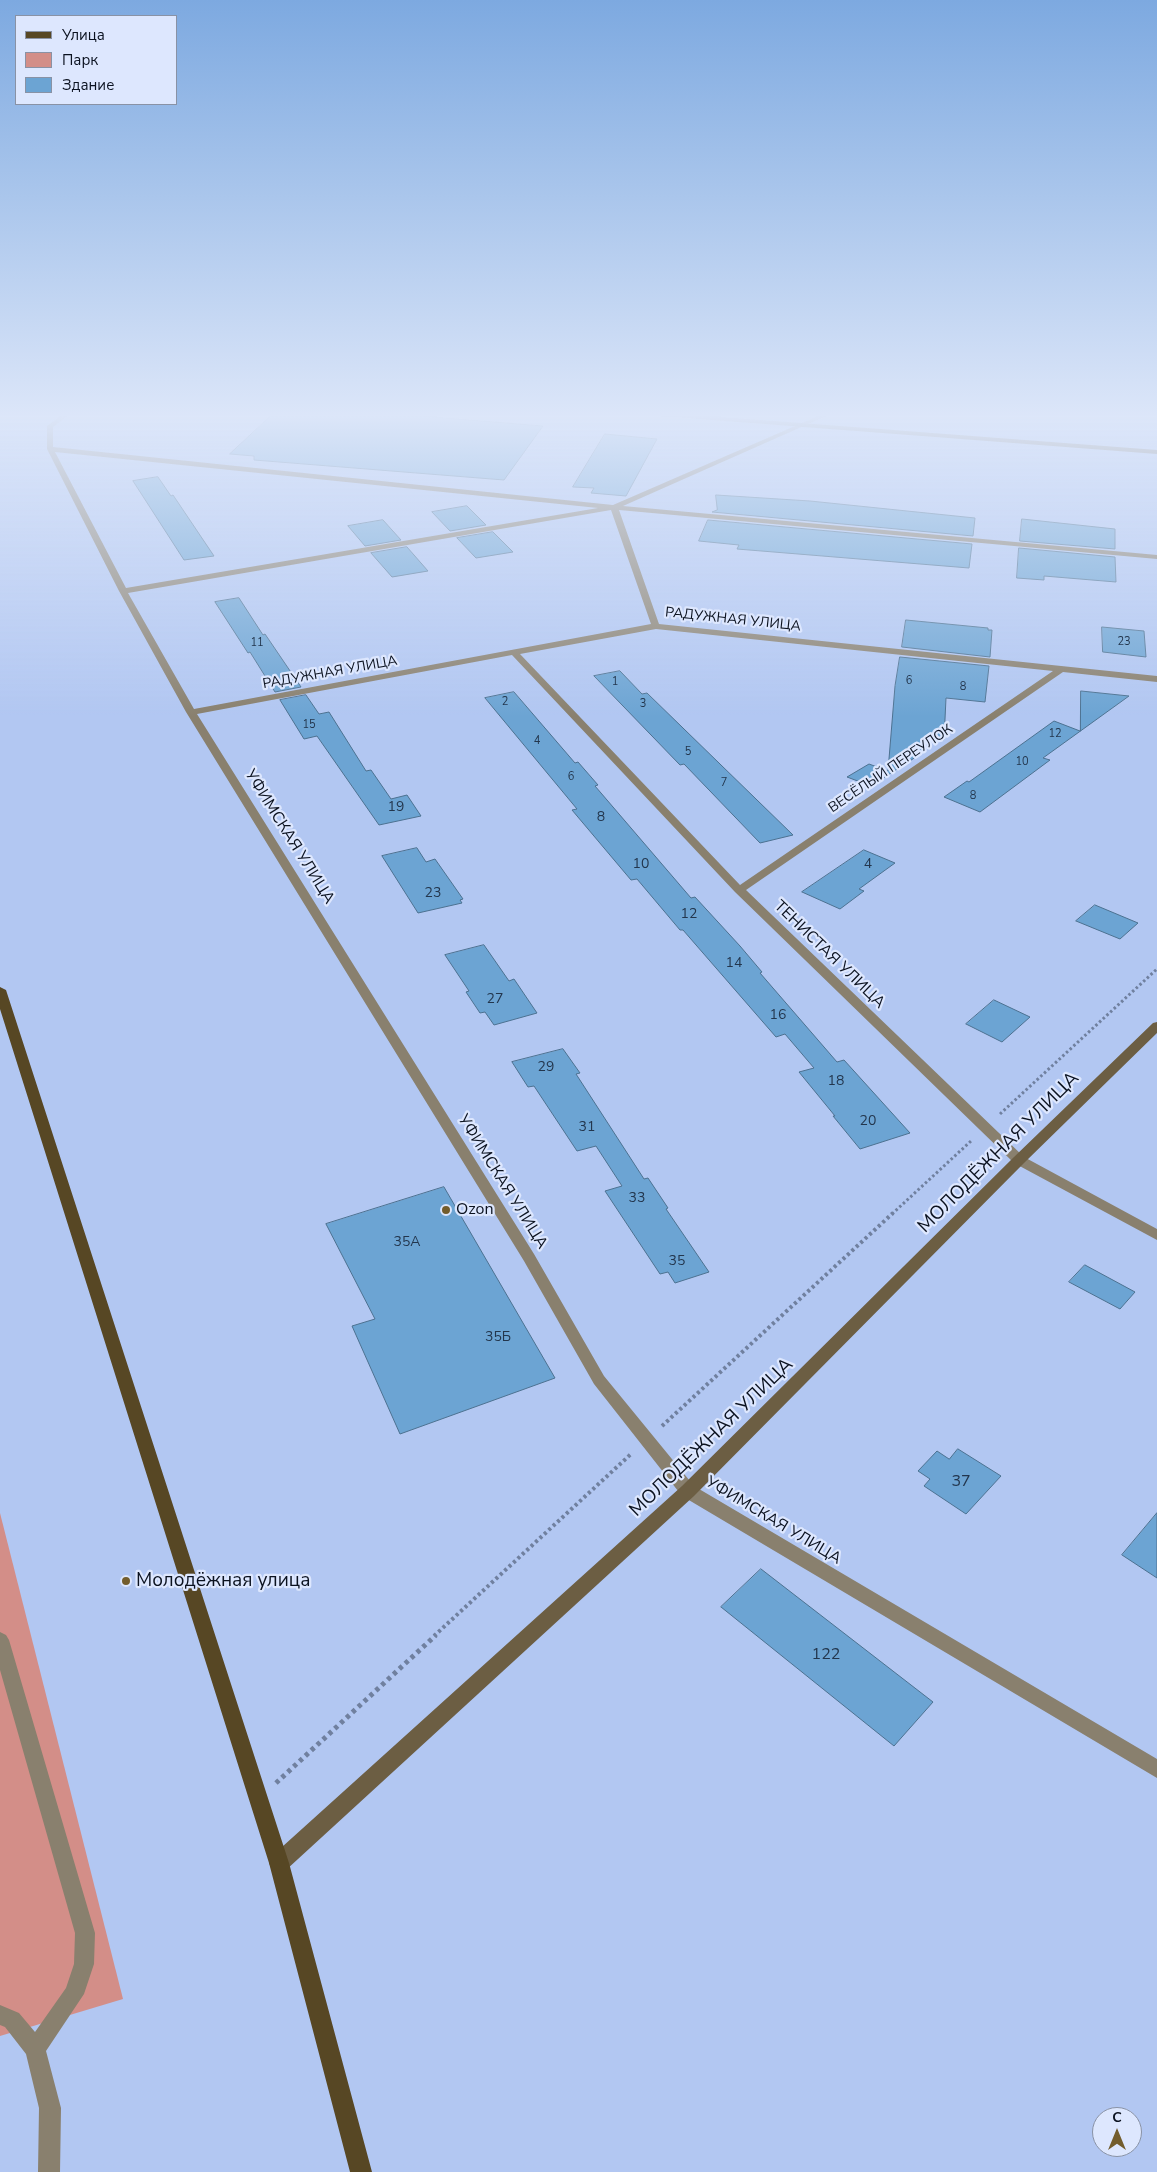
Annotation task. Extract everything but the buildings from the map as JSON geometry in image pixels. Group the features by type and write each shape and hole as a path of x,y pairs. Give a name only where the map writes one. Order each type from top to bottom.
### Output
{"main road":[{"path":"0,990 280,1863 361,2172"}],"street":[{"name":"УФИМСКАЯ УЛИЦА","path":"83,514 123,592 191,712 528,1258 599,1380 688,1491 1157,1769"},
{"path":"123,592 577,514"},
{"path":"616,514 656,626"},
{"path":"683,514 1157,558"},
{"name":"РАДУЖНАЯ УЛИЦА","path":"191,712 656,626 1157,679"},
{"name":"ТЕНИСТАЯ УЛИЦА","path":"515,653 739,890 1019,1160 1157,1235"},
{"name":"ВЕСЁЛЫЙ ПЕРЕУЛОК","path":"739,890 1060,670"},
{"name":"МОЛОДЁЖНАЯ УЛИЦА","path":"280,1863 688,1491 1019,1160 1157,1026"},
{"path":"0,1640 85,1932 84,1964 74,1994 35,2049"},
{"path":"0,2015 12,2020 35,2049 50,2108 50,2172"}],"path":[{"path":"258,1799 1157,969"}],"green space":[{"path":"0,1513 123,1999 0,2036"}],"place":[{"name":"Ozon","path":"446,1210"},
{"name":"Молодёжная улица","path":"126,1581"}]}
